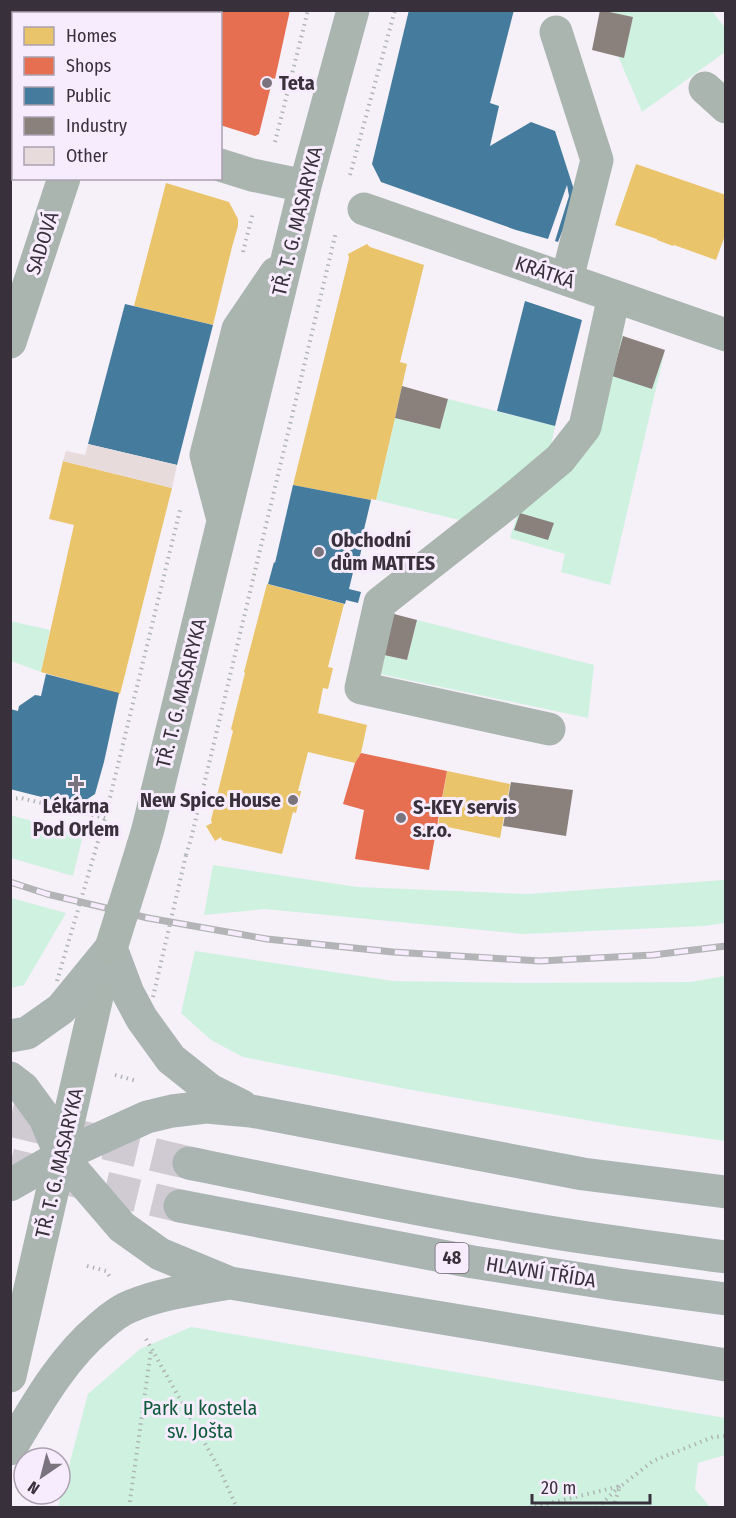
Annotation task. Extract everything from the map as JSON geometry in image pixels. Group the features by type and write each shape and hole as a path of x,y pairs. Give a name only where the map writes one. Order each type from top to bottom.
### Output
{"main road":[{"path":"104,989 111,948"},
{"path":"10,1036 27,1033 61,1009 104,989"},
{"path":"104,989 142,1019 171,1059 210,1090 251,1111"},
{"path":"10,1078 23,1088 45,1118 61,1156 122,1227 160,1254 230,1283 726,1365"},
{"path":"10,1185 61,1156 147,1117 206,1107 251,1111 583,1173 726,1192"},
{"name":"48","path":"189,1163 480,1221 726,1257"},
{"name":"HLAVNÍ TŘÍDA","path":"180,1206 473,1262 726,1299"},
{"path":"10,1449 62,1366 109,1319 129,1306 175,1292 230,1283"}],"street":[{"name":"TŘ. T. G. MASARYKA","path":"111,948 148,829 304,186 353,10"},
{"path":"334,80 376,10"},
{"path":"556,32 597,160 567,279"},
{"path":"222,166 304,186"},
{"name":"SADOVÁ","path":"10,342 62,180"},
{"name":"KRÁTKÁ","path":"350,206 726,335"},
{"path":"549,729 361,688 380,603 560,459 585,427 614,296"},
{"name":"TŘ. T. G. MASARYKA","path":"10,1376 61,1156 104,989"}],"path":[{"path":"274,147 308,10"},
{"path":"104,989 186,855 350,206 395,10"},
{"path":"10,799 21,798 105,818"},
{"path":"99,838 104,989"},
{"path":"129,1508 151,1350 220,1470 237,1508"},
{"path":"597,1508 652,1461 713,1437 726,1436"},
{"path":"529,1508 621,1486"},
{"path":"614,1508 621,1486"}],"green space":[{"path":"55,11 60,12 13,12"},
{"path":"603,11 712,11 725,28 725,52 642,112 618,56 624,58 633,17"},
{"path":"12,14 12,58 11,58"},
{"path":"617,330 623,336 612,375 652,389 665,350 610,585 561,572 565,554 510,538 519,509 568,470"},
{"path":"448,399 555,426 550,450 464,521 376,500 395,418 440,429"},
{"path":"417,620 594,665 588,718 380,674 384,655 407,660"},
{"path":"10,621 50,630 41,672 11,661"},
{"path":"10,815 83,835 73,876 11,858"},
{"path":"213,865 357,887 528,894 725,880 725,923 704,926 524,934 265,909 204,915"},
{"path":"11,898 66,913 24,985 11,988"},
{"path":"195,951 393,981 691,982 725,976 725,1141 620,1126 412,1090 243,1057 211,1040 181,1013"},
{"name":"Park u kostela sv. Jošta","path":"191,1327 725,1418 725,1455 698,1463 695,1489 710,1507 58,1507 72,1506 72,1454 88,1394 140,1349"}],"building: Homes":[{"path":"636,164 726,195 726,233 716,260 615,225"},
{"path":"166,183 229,202 238,219 213,325 134,306"},
{"path":"367,244 424,265 400,362 407,364 376,500 293,485 349,258 348,254"},
{"path":"63,461 172,488 120,694 41,672 74,525 49,519"},
{"path":"267,584 344,604 328,667 333,668 328,689 323,688 318,713 367,725 361,753 355,763 308,752 298,791 301,791 296,813 293,812 282,854 222,840 221,837 215,841 206,826 212,823 244,672"},
{"path":"447,771 510,784 500,838 438,825"}],"building: Shops":[{"path":"220,10 290,10 275,79 273,78 259,134 255,136 222,126 222,12"},
{"name":"S-KEY servis s.r.o.","path":"361,753 447,771 429,870 355,859 364,810 343,804 355,763"}],"building: Public":[{"path":"146,10 146,12 56,11"},
{"path":"409,10 514,10 490,103 499,106 490,146 531,122 555,131 576,196 558,242 555,241 569,196 567,185 548,239 516,230 381,182 372,164"},
{"path":"525,301 582,320 555,426 497,411"},
{"path":"125,304 213,325 177,465 88,444"},
{"name":"Obchodní dům MATTES","path":"293,485 371,500 358,565 355,564 349,589 361,592 358,603 346,600 345,604 268,584"},
{"path":"46,674 119,693 95,794 77,806 10,789 10,709 18,711 19,706 35,695 41,696"}],"building: Industry":[{"path":"600,10 633,17 624,58 592,50"},
{"path":"623,336 665,350 652,389 612,376"},
{"path":"402,386 448,399 440,429 395,418"},
{"path":"520,513 554,523 548,540 514,530"},
{"path":"394,614 417,620 407,660 384,655"},
{"path":"511,782 573,790 566,836 503,826"}],"building: Other":[{"path":"186,10 220,10 220,12 186,12"},
{"path":"88,444 177,465 172,488 63,461 66,451 85,455"}],"tunnel":[{"path":"10,1120 189,1163"},
{"path":"10,1165 180,1206"}],"railway":[{"path":"10,882 47,894 148,918 267,939 393,952 540,961 653,955 726,946"}],"place":[{"name":"Teta","path":"267,83"},
{"name":"Obchodní dům MATTES","path":"319,552"},
{"name":"Lékárna Pod Orlem","path":"76,784"},
{"name":"New Spice House","path":"293,800"},
{"name":"S-KEY servis s.r.o.","path":"401,818"}]}
